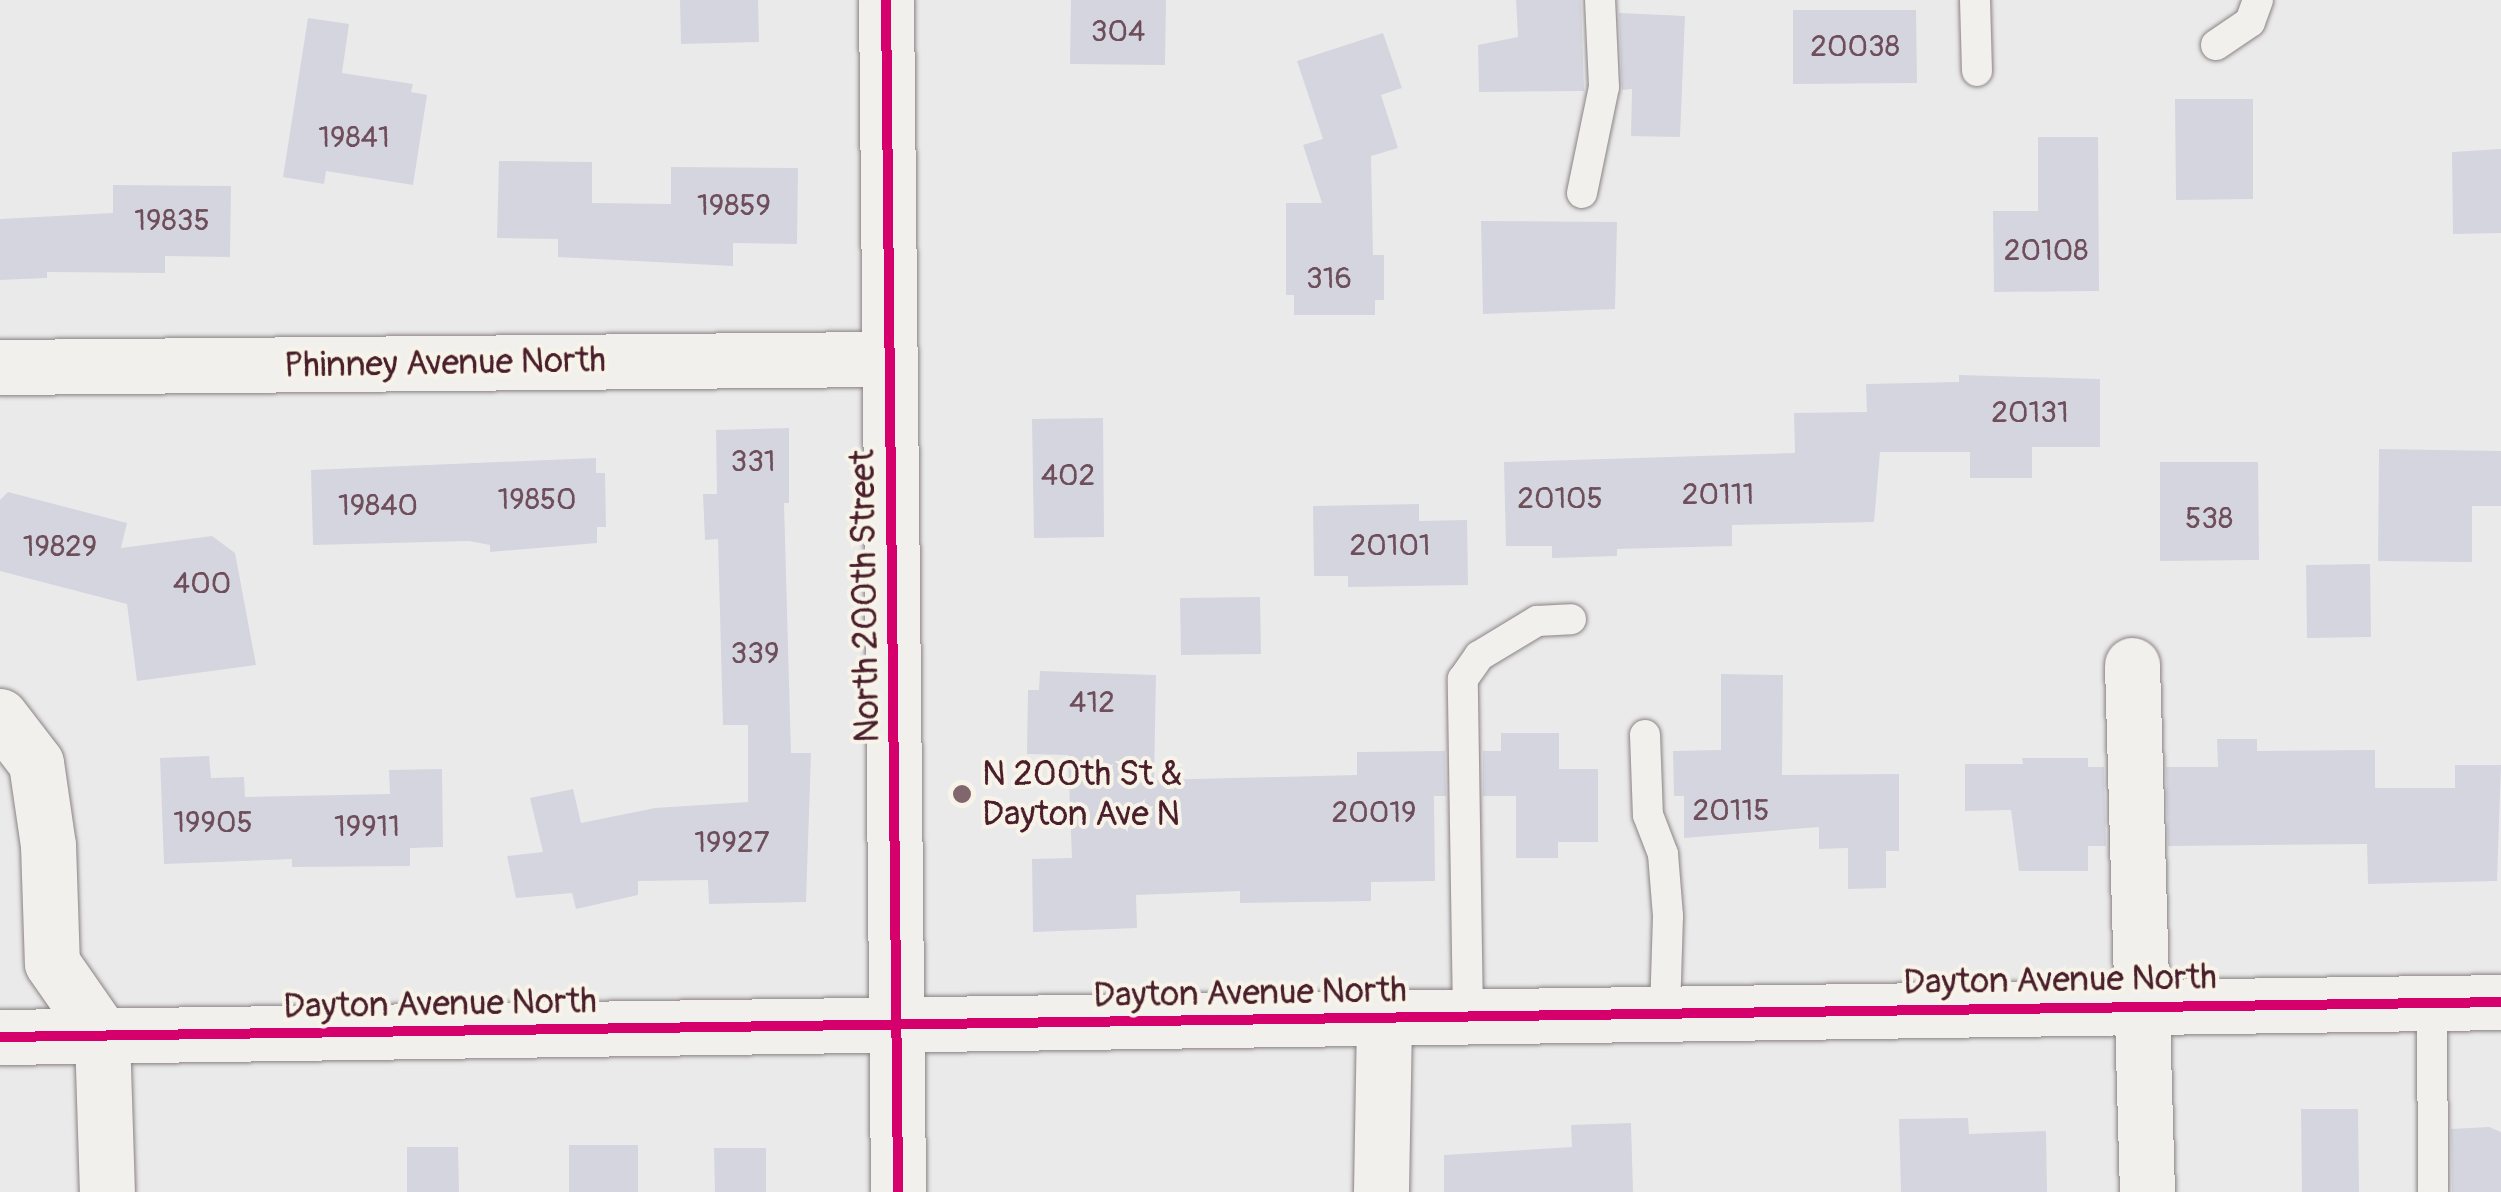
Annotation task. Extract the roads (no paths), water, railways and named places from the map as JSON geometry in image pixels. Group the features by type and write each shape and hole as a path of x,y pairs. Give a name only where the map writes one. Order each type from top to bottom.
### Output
{"street":[{"name":"North 200th Street","path":"886,0 898,1192"},
{"name":"Phinney Avenue North","path":"0,367 890,360"},
{"path":"2132,664 2147,1192"},
{"path":"0,716 36,763 48,845 52,964 102,1034 107,1192"},
{"name":"Dayton Avenue North","path":"0,1037 897,1028 2501,1002"},
{"path":"1381,1192 1384,1018"}],"lane":[{"path":"1582,193 1604,87 1600,0"},
{"path":"1975,0 1977,71"},
{"path":"2216,44 2250,22 2258,0"},
{"path":"1468,1016 1463,679 1480,656 1537,621 1570,619"},
{"path":"1645,734 1648,816 1663,854 1668,916 1665,1014"},
{"path":"2432,1003 2433,1192"}],"place":[{"name":"N 200th St & Dayton Ave N","path":"962,794"}]}
